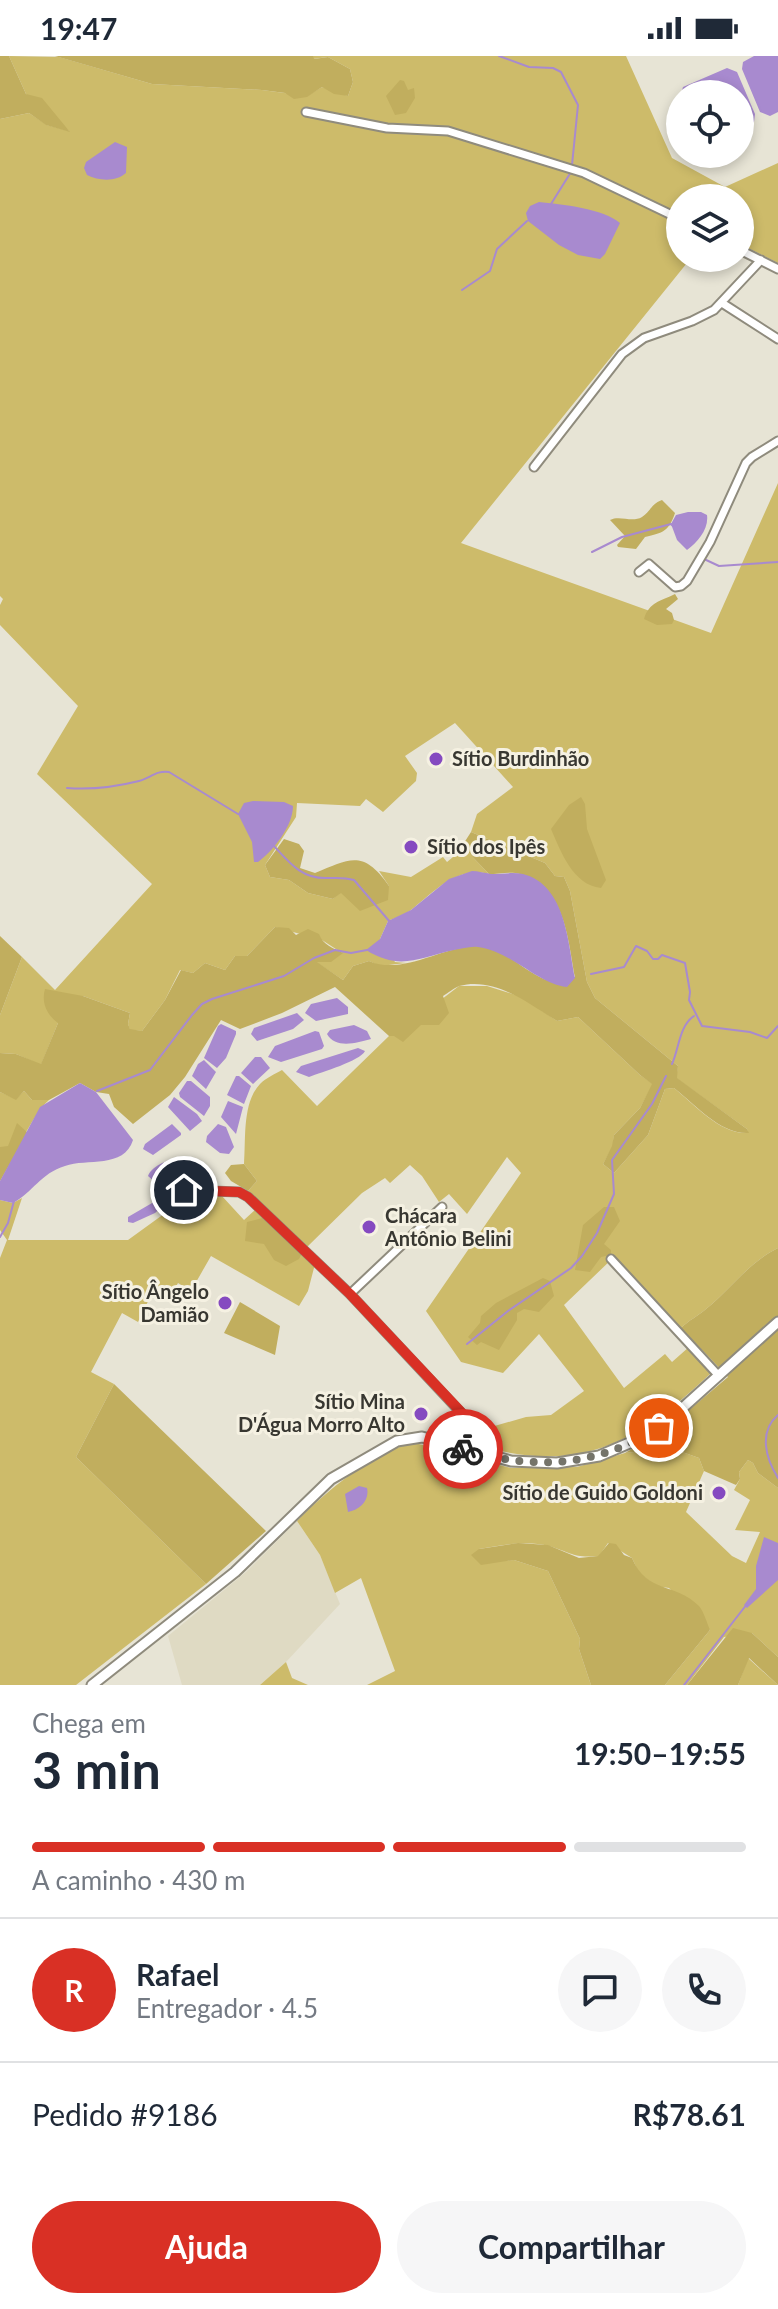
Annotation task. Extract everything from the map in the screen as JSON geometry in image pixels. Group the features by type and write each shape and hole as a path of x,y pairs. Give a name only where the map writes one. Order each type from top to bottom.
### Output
{"main road":[{"path":"92,1685 235,1572 331,1479 405,1439 422,1437 511,1461 576,1461 599,1456 641,1438 668,1421 778,1322"}],"street":[{"path":"306,112 379,127 448,131 584,173 666,212"},
{"path":"754,257 778,269"},
{"path":"534,467 622,354 644,338 705,315 722,303 761,260"},
{"path":"722,303 778,339"},
{"path":"639,572 649,564 675,587 687,581 710,542 746,463 778,441"},
{"path":"184,1190 244,1194 350,1294 466,1418 469,1423 465,1434 439,1442"},
{"path":"350,1294 442,1207"},
{"path":"611,1259 719,1376"}],"shaded area":[{"path":"0,56 9,56 26,94 42,98 70,132 46,125 29,113 0,119"},
{"path":"9,56 59,57 152,84 262,90 307,96 322,87 348,96 353,82 350,69 328,57 313,59 313,56 626,56 666,145 666,168 690,168 720,184 666,184 666,208 651,201 648,208 666,216 666,272 680,272 461,543 711,633 778,483 778,1248 758,1261 681,1328 614,1257 564,1305 624,1388 665,1354 672,1362 689,1347 709,1370 710,1374 682,1399 629,1436 573,1455 542,1456 508,1452 471,1443 477,1431 526,1417 551,1415 584,1391 539,1334 503,1373 461,1362 426,1311 521,1173 507,1157 467,1214 449,1194 439,1202 422,1176 410,1165 390,1183 385,1178 362,1193 306,1248 248,1191 257,1181 244,1164 246,1122 250,1101 260,1084 282,1070 317,1106 389,1036 394,1036 459,986 487,986 522,997 557,1021 578,1017 653,1084 640,1108 614,1135 613,1146 603,1164 614,1173 648,1135 665,1089 674,1088 718,1124 748,1133 747,1129 676,1078 678,1066 595,998 587,982 570,891 564,877 555,876 545,863 471,832 477,814 513,787 455,723 405,756 417,773 416,781 383,812 366,799 360,806 297,803 296,817 265,865 270,877 289,880 308,893 333,899 341,892 361,910 389,886 379,871 411,877 443,857 447,862 453,857 450,852 462,846 489,874 456,877 409,912 388,921 380,939 395,962 406,963 380,966 369,961 353,966 343,980 316,962 342,953 322,940 275,927 247,956 235,956 225,970 205,963 193,973 180,970 165,1000 142,1031 130,1030 130,1013 83,996 58,1023 41,1065 16,1054 0,1053 0,1015 22,957 55,990 152,884 37,774 78,706 0,625 3,599 0,596 0,119 29,113 47,125 69,131 26,94"},
{"path":"55,56 328,57 350,69 353,82 348,96 334,94 322,87 307,97 294,99 285,93 262,90 152,84"},
{"path":"754,56 778,56 778,112 770,116 760,112 754,98 754,80 747,80 743,62"},
{"path":"727,68 737,72 740,80 699,80"},
{"path":"400,80 404,81 408,90 414,88 415,98 406,113 395,115 386,96"},
{"path":"115,142 127,147 126,173 107,180 87,175 84,168 86,162"},
{"path":"778,163 778,263 754,251 754,184 732,184"},
{"path":"539,202 593,211 620,223 605,254 600,259 578,255 559,245 528,221 526,213 530,206"},
{"path":"662,500 675,513 668,527 645,537 636,549 618,547 625,536 610,520 638,519"},
{"path":"701,512 707,515 707,520 702,535 687,550 677,540 671,524 676,515"},
{"path":"675,594 678,599 666,609 672,613 672,624 657,625 644,619 652,605"},
{"path":"581,797 585,804 587,829 606,880 601,888 583,881 569,866 551,829 569,805"},
{"path":"284,802 293,806 290,822 281,837 258,862 254,862 252,842 238,814 244,803"},
{"path":"471,832 545,863 555,876 564,877 570,891 587,982 595,998 678,1066 677,1078 749,1133 719,1124 674,1088 665,1089 648,1135 614,1173 603,1164 614,1135 640,1108 652,1084 578,1017 557,1021 511,993 472,984 459,986 443,996 449,1013 439,1025 421,1025 403,1042 389,1036 335,987 240,1029 221,1020 170,1095 133,1124 114,1107 109,1094 96,1092 80,1083 49,1100 32,1100 24,1091 16,1100 0,1092 0,1053 16,1054 41,1064 58,1023 46,1008 45,989 83,996 130,1013 130,1029 142,1031 165,1000 181,970 193,973 205,963 225,970 235,956 247,956 275,927 289,928 296,935 308,929 319,934 326,944 343,953 331,962 317,962 343,980 353,966 369,961 394,965 472,946 501,953 547,980 575,977 562,916 547,890 535,880 516,873 489,874 462,846"},
{"path":"284,839 299,844 304,851 300,868 315,873 355,860 371,866 389,886 388,900 360,911 341,893 333,899 308,893 289,880 270,877 265,865"},
{"path":"472,871 523,874 537,880 548,890 557,903 570,949 575,978 567,987 556,985 502,955 478,947 409,961 389,960 366,950 380,939 388,921 411,910 449,879"},
{"path":"0,936 22,957 0,1015"},
{"path":"337,998 348,1007 348,1014 316,1021 305,1013 311,1004"},
{"path":"297,1013 304,1020 293,1029 257,1041 251,1034 254,1028"},
{"path":"221,1024 236,1031 236,1034 226,1058 217,1068 204,1058"},
{"path":"354,1025 367,1031 371,1039 341,1043 335,1042 327,1034 330,1030"},
{"path":"319,1032 324,1046 322,1049 281,1062 268,1057 275,1046"},
{"path":"358,1048 365,1051 362,1055 340,1066 309,1077 296,1072 301,1066"},
{"path":"255,1057 261,1057 270,1068 253,1084 241,1073"},
{"path":"204,1060 216,1072 206,1089 192,1076"},
{"path":"236,1076 251,1086 244,1104 227,1095"},
{"path":"187,1081 210,1097 210,1106 204,1116 180,1097 179,1093"},
{"path":"80,1083 96,1092 133,1140 128,1149 113,1159 57,1169 13,1203 0,1200 0,1181 40,1107"},
{"path":"24,1091 32,1100 49,1100 30,1126 0,1181 0,1092 16,1099"},
{"path":"174,1097 202,1121 190,1131 168,1107"},
{"path":"228,1101 243,1107 236,1134 221,1117"},
{"path":"17,1123 28,1133 0,1181 0,1147 8,1146"},
{"path":"172,1124 181,1135 153,1155 143,1149 145,1144"},
{"path":"218,1124 226,1127 234,1147 229,1154 220,1153 206,1142 207,1136"},
{"path":"183,1157 198,1164 200,1172 156,1183 148,1176 158,1165"},
{"path":"244,1164 257,1181 248,1191 231,1181 225,1173 231,1165"},
{"path":"171,1192 174,1196 155,1213 133,1223 128,1222 128,1217"},
{"path":"221,1195 244,1220 257,1208 315,1264 308,1291 299,1306 211,1256 191,1291 178,1283 174,1290 166,1286 161,1293 154,1289 138,1322 122,1313 91,1372 114,1384 76,1457 206,1584 76,1685 0,1685 0,1258 7,1240 0,1230 0,1200 13,1203 22,1198 8,1240 128,1240 186,1198"},
{"path":"604,1207 614,1207 620,1221 604,1244 611,1250 611,1255 601,1257 590,1272 575,1270 583,1225"},
{"path":"266,1217 302,1253 299,1259 286,1266 274,1260 264,1244 245,1241 247,1222"},
{"path":"778,1248 778,1488 758,1473 748,1460 739,1472 740,1479 736,1485 704,1471 699,1458 671,1448 625,1453 669,1427 728,1377 681,1328 758,1261"},
{"path":"543,1278 550,1281 554,1296 539,1312 524,1309 517,1313 517,1320 499,1350 481,1342 477,1345 468,1337 480,1323 481,1316 496,1303"},
{"path":"240,1302 280,1326 275,1355 224,1333"},
{"path":"114,1384 266,1531 206,1584 76,1457"},
{"path":"415,1443 511,1468 577,1467 625,1453 671,1448 699,1458 704,1471 686,1512 732,1556 746,1563 760,1532 735,1530 750,1500 734,1490 740,1479 739,1472 748,1460 758,1473 778,1488 778,1657 752,1633 724,1637 687,1685 665,1685 710,1630 669,1588 656,1586 639,1573 632,1558 608,1543 599,1556 578,1556 541,1544 514,1544 479,1549 503,1561 514,1560 548,1571 580,1639 579,1649 591,1685 367,1685 395,1671 361,1578 335,1593 320,1555 297,1521 321,1498 368,1463"},
{"path":"359,1486 367,1488 367,1497 360,1507 348,1512 345,1494"},
{"path":"297,1521 320,1555 340,1604 260,1685 182,1685 168,1636 246,1572"},
{"path":"764,1537 778,1543 778,1580 747,1608 744,1605 756,1589 756,1566"},
{"path":"518,1543 548,1545 579,1558 598,1556 609,1543 616,1544 653,1583 681,1593 699,1606 710,1630 665,1685 591,1685 579,1649 580,1639 548,1571 514,1560 481,1565 471,1555 479,1549"},
{"path":"733,1628 752,1633 778,1657 778,1685 749,1658 738,1685 687,1685"},
{"path":"748,1658 778,1685 738,1685"},
{"path":"286,1662 292,1678 308,1685 260,1685"}],"waterway":[{"path":"499,56 529,67 553,68 561,72 578,105 572,165"},
{"path":"551,204 571,172"},
{"path":"462,290 490,271 497,249 527,221"},
{"path":"592,552 622,537 673,526"},
{"path":"704,559 719,566 778,562"},
{"path":"67,788 112,786 169,772 238,814"},
{"path":"273,845 296,868 310,876 354,880 390,922"},
{"path":"591,974 624,967 636,946 647,951 653,959 662,955 685,963 689,1000 702,1026 750,1032 767,1038 778,1026"},
{"path":"97,1091 150,1070 202,1004 284,976 314,958 335,950 351,953 367,950"},
{"path":"672,1064 682,1032 694,1016"},
{"path":"467,1344 508,1311 571,1268 582,1256 597,1233 614,1194 612,1160 652,1104 666,1076"},
{"path":"0,1237 14,1201"},
{"path":"778,1415 766,1437 767,1454 778,1478"},
{"path":"684,1685 747,1604"}],"way so far":[{"path":"463,1449 511,1461 576,1461 622,1447 659,1428"}],"place":[{"name":"Sítio Burdinhão","path":"436,759"},
{"name":"Sítio dos Ipês","path":"411,847"},
{"name":"Chácara Antônio Belini","path":"369,1227"},
{"name":"Sítio Ângelo Damião","path":"225,1303"},
{"name":"Sítio Mina D'Água Morro Alto","path":"421,1414"},
{"name":"Sítio de Guido Goldoni","path":"719,1493"}],"route":[{"path":"184,1190 239,1192 248,1197 350,1294 462,1413 469,1423 465,1434 439,1442 463,1449"}]}
